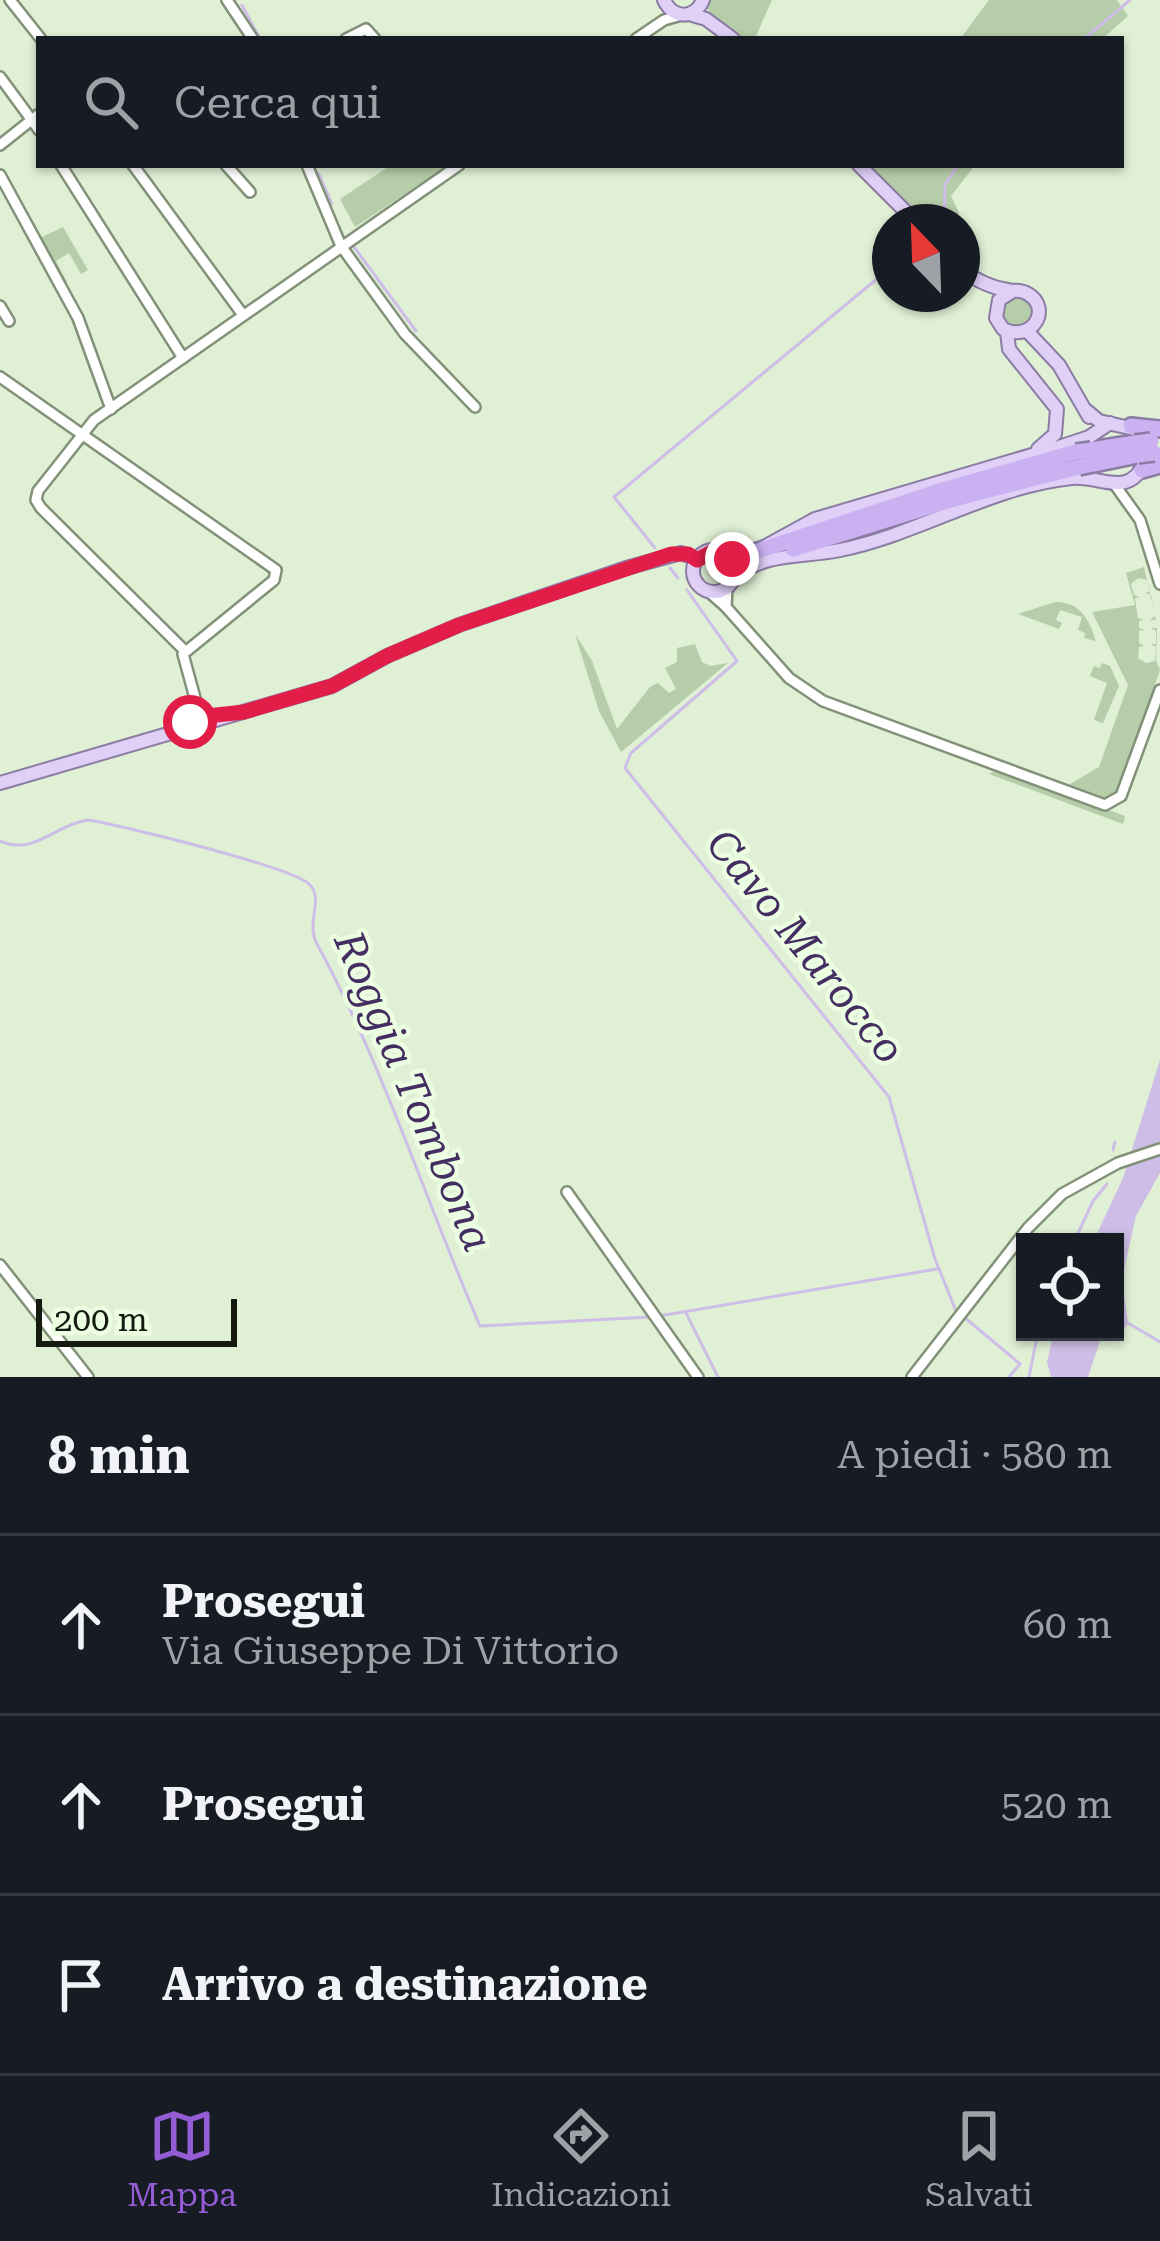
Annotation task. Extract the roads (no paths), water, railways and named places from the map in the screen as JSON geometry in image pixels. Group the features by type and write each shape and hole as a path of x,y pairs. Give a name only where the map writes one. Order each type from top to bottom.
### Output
{"highway":[{"path":"758,555 936,492 1088,454 1148,451"}],"main road":[{"path":"664,0 671,11 706,19 729,36"},
{"path":"686,15 704,0 731,36"},
{"path":"863,168 898,204"},
{"path":"982,283 1028,294 1037,305 1037,320 1027,332"},
{"path":"982,283 997,303 997,322 1007,332 1010,349 1050,399 1059,418 1055,434 1029,456"},
{"path":"997,303 1013,291"},
{"path":"1007,332 1027,332 1059,365 1087,411 1148,451 1115,485 1088,454 1087,411"},
{"path":"1088,454 1029,456 814,520 758,555 731,583 709,592 695,581 697,560 716,550 732,559 758,555 840,550 1041,483 1088,454 1111,423"},
{"path":"0,783 332,686 459,625 626,568 681,553 697,560"},
{"path":"731,583 732,559"}],"street":[{"path":"10,0 38,36"},
{"path":"227,0 251,36"},
{"path":"639,36 664,0"},
{"path":"640,36 664,20 686,15"},
{"path":"0,76 36,120"},
{"path":"0,145 36,122"},
{"path":"63,168 182,358"},
{"path":"135,168 243,315"},
{"path":"229,168 250,192"},
{"path":"185,651 36,500 82,434 111,409 456,168"},
{"path":"308,169 341,246 405,334 475,407"},
{"path":"0,175 78,318 111,409"},
{"path":"333,226 349,233 368,228"},
{"path":"0,306 9,322"},
{"path":"0,377 276,570 274,580 185,651 197,709 207,716 244,712"},
{"path":"1134,507 1148,451"},
{"path":"1115,485 1134,507 1152,549 1160,584"},
{"path":"725,607 731,583"},
{"path":"709,592 789,678 823,701 1105,806 1121,796 1160,690"},
{"path":"148,740 190,722 197,709"},
{"path":"912,1377 1028,1228 1062,1194 1118,1163 1160,1149"},
{"path":"567,1192 698,1377"},
{"path":"0,1265 88,1377"}],"waterway":[{"name":"Cavo Marocco","path":"1088,36 1130,0"},
{"path":"242,5 258,36"},
{"name":"Cavo Marocco","path":"944,204 945,185 956,168"},
{"path":"319,174 332,204"},
{"path":"354,247 416,331"},
{"name":"Cavo Marocco","path":"655,548 614,497 872,283"},
{"name":"Cavo Marocco","path":"670,568 678,578"},
{"name":"Cavo Marocco","path":"687,590 737,661 631,753 625,768 889,1097 935,1259 956,1311"},
{"name":"Roggia Tombona","path":"0,841 24,845 88,820 240,858 309,884 315,897 317,944 383,1085 480,1326 650,1317"},
{"path":"1113,1150 1115,1142"},
{"path":"1078,1233 1107,1184"},
{"name":"Roggia Tombona","path":"659,1316 937,1269"},
{"path":"686,1313 718,1377"},
{"name":"Cavo Marocco","path":"964,1317 1020,1364 1009,1377"},
{"path":"1128,1323 1160,1342"},
{"path":"1029,1377 1036,1341"}]}
